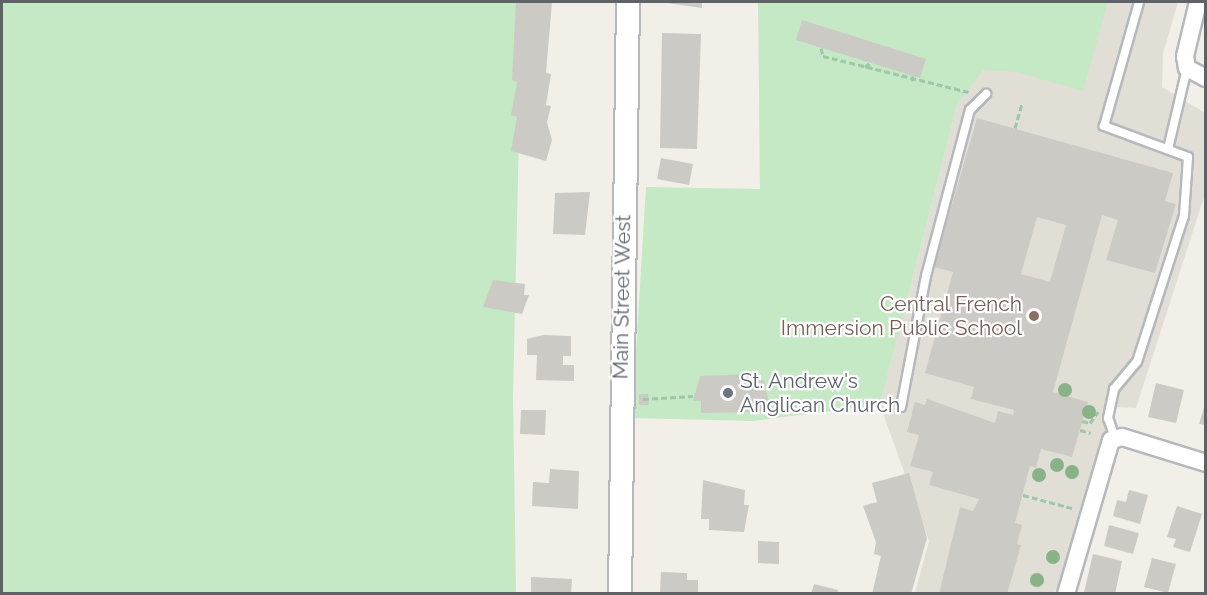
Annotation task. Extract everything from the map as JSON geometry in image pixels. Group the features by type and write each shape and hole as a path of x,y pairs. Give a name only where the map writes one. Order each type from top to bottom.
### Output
{"main road":[{"name":"Main Street West","path":"620,594 628,2"}],"street":[{"path":"1198,2 1186,68 1206,78"},
{"path":"1066,594 1106,448 1114,438 1206,463"}],"lane":[{"path":"1114,438 1107,418 1114,389 1137,362 1184,216 1188,157 1104,126 1139,2"},
{"path":"1168,149 1186,68"},
{"path":"901,407 926,276 970,110 986,94"}],"path":[{"path":"821,48 824,56 986,94"},
{"path":"865,67 870,63"},
{"path":"1015,128 1022,103"},
{"path":"635,399 693,396"},
{"path":"1083,421 1090,423 1096,412"},
{"path":"1080,430 1091,433"},
{"path":"1023,495 1071,508"}],"shaded area":[{"name":"Central French Immersion Public School","path":"758,2 1178,2 1163,54 1162,87 1205,113 1205,194 1136,408 1117,407 1055,593 915,593 929,541 880,405 957,105"}],"green space":[{"path":"2,2 522,2 513,396 516,593 2,593"},
{"path":"758,2 1108,2 1083,91 1017,72 983,70 957,105 880,405 753,421 632,418 646,187 760,189"}],"building":[{"path":"516,2 552,2 546,73 551,74 546,105 551,106 547,122 552,140 546,161 511,151 517,117 511,115 517,82 512,80"},
{"path":"660,2 702,2 702,8"},
{"path":"802,20 926,59 920,78 796,40"},
{"path":"662,33 701,34 697,149 660,148"},
{"path":"977,118 1173,173 1165,201 1176,204 1155,273 1106,260 1118,220 1102,215 1053,392 1088,402 1072,457 1041,449 1036,468 1030,466 1015,523 1022,525 1017,544 1021,545 1007,594 939,594 960,507 973,511 979,499 929,485 933,472 910,466 919,435 907,432 915,402 925,405 927,399 995,423 998,411 1013,415 1014,410 971,399 974,387 925,373 953,272 934,267","holes":["1037,217 1066,225 1050,282 1021,274"]},
{"path":"661,158 693,164 689,185 657,179"},
{"path":"590,192 585,235 553,234 555,193"},
{"path":"493,280 525,284 524,295 529,295 522,314 483,307"},
{"path":"543,335 571,336 571,356 563,356 563,365 574,365 574,381 536,380 537,355 527,355 527,339"},
{"name":"St. Andrew's Anglican Church","path":"754,374 755,381 764,380 771,412 701,413 701,401 693,401 700,376"},
{"path":"1156,383 1184,390 1176,423 1148,417"},
{"path":"639,394 648,394 649,405 639,405"},
{"path":"1206,401 1206,425 1199,424"},
{"path":"521,410 546,410 545,435 520,434"},
{"path":"550,469 579,471 578,509 532,506 533,482 549,483"},
{"path":"909,473 927,538 911,594 872,594 881,556 874,554 876,542 863,506 877,502 872,483"},
{"path":"703,480 745,490 744,505 749,505 744,532 709,530 709,519 701,519"},
{"path":"1129,490 1148,495 1140,524 1113,516 1117,500 1126,502"},
{"path":"1177,506 1202,514 1190,552 1173,547 1176,539 1167,537"},
{"path":"1109,525 1139,533 1133,554 1104,546"},
{"path":"758,541 779,542 779,564 758,563"},
{"path":"1093,554 1122,561 1115,594 1084,592"},
{"path":"1152,558 1176,564 1168,593 1144,587"},
{"path":"661,572 687,573 687,580 698,580 698,593 660,594"},
{"path":"531,577 572,579 571,594 531,594"},
{"path":"814,584 838,590 837,594 811,594"}],"place":[{"name":"Central French Immersion Public School","path":"1034,316"},
{"name":"St. Andrew's Anglican Church","path":"728,393"}]}
